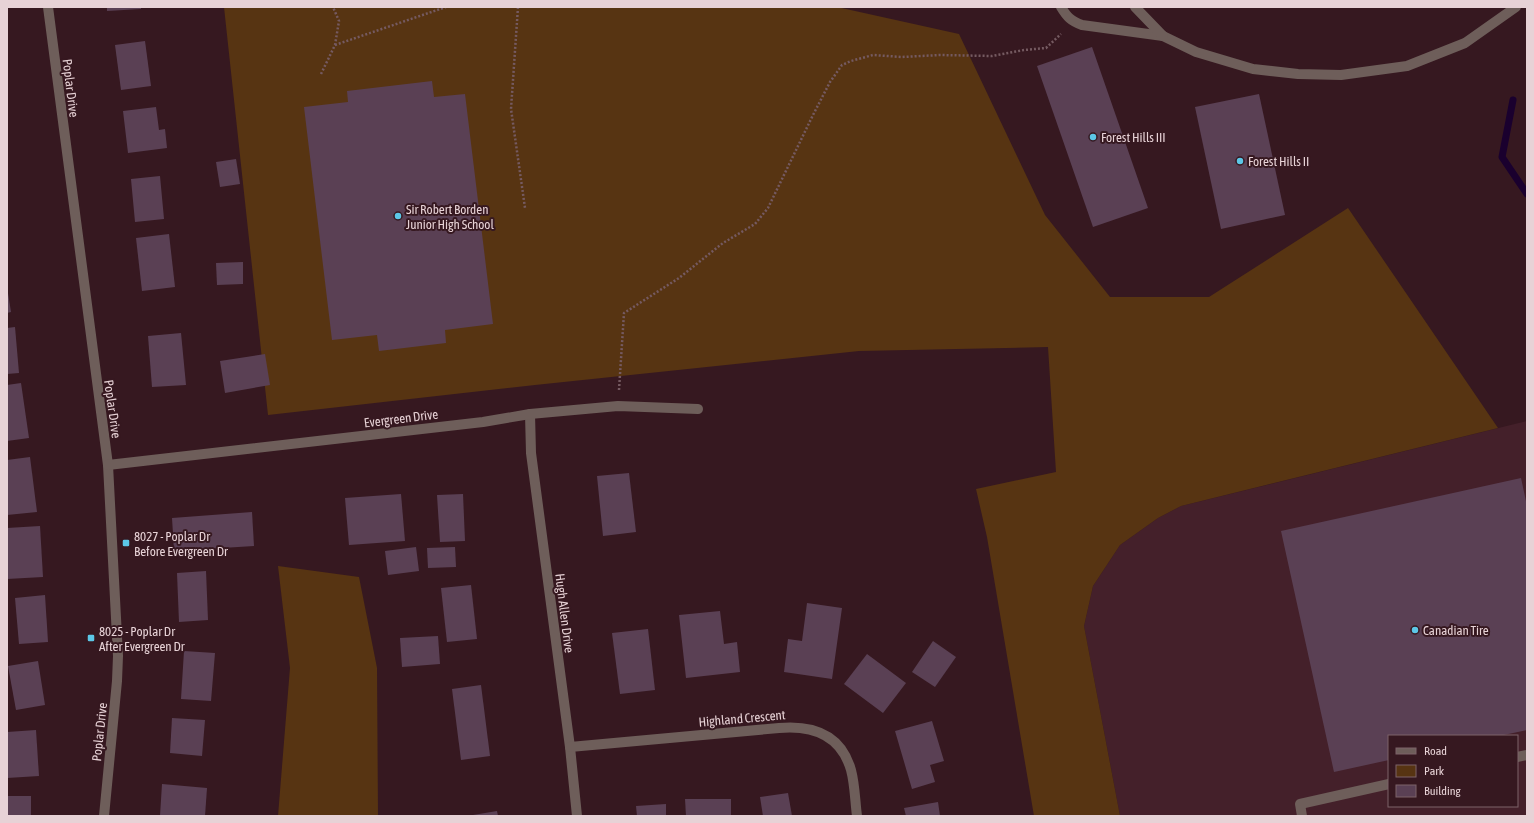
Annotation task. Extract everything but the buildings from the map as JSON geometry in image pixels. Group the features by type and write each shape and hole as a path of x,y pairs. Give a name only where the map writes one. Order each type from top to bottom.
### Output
{"street":[{"name":"Poplar Drive","path":"48,7 108,465 118,656 104,816"},
{"path":"1061,7 1067,16 1074,22 1082,25 1163,36 1196,52 1253,69 1298,74 1341,75 1407,66 1464,43 1516,7"},
{"path":"1134,7 1163,36"},
{"name":"Evergreen Drive","path":"108,465 483,422 530,414 618,406 698,409"},
{"name":"Hugh Allen Drive","path":"530,414 531,453 570,747 577,816"},
{"name":"Highland Crescent","path":"570,747 779,728 806,728 827,736 835,742 844,754 852,776 857,816"},
{"path":"1302,816 1300,804 1388,784"}],"path":[{"path":"321,74 335,45 338,21 333,7"},
{"path":"335,45 446,7"},
{"path":"518,7 511,109 525,208"},
{"path":"618,406 624,313 680,278 723,243 755,224 768,208 830,82 842,65 873,55 902,57 940,55 992,56 1024,50 1046,48 1074,22"}],"shaded area":[{"path":"1527,421 1527,816 1120,816 1084,626 1093,586 1120,545 1158,518 1181,506"}],"green space":[{"path":"224,7 837,7 959,34 1045,215 1110,297 1209,297 1348,208 1498,428 1181,506 1158,518 1120,545 1093,586 1084,626 1120,816 1034,816 987,537 976,489 1056,472 1048,347 859,351 268,415"},
{"path":"278,566 359,577 377,668 378,816 278,816 290,668"}],"waterway":[{"path":"1513,100 1502,157 1527,194"}],"place":[{"name":"Forest Hills III","path":"1093,137"},
{"name":"Forest Hills II","path":"1240,161"},
{"name":"Sir Robert Borden Junior High School","path":"398,216"},
{"name":"8027 - Poplar Dr Before Evergreen Dr","path":"126,543"},
{"name":"Canadian Tire","path":"1415,630"},
{"name":"8025 - Poplar Dr After Evergreen Dr","path":"91,638"}]}
